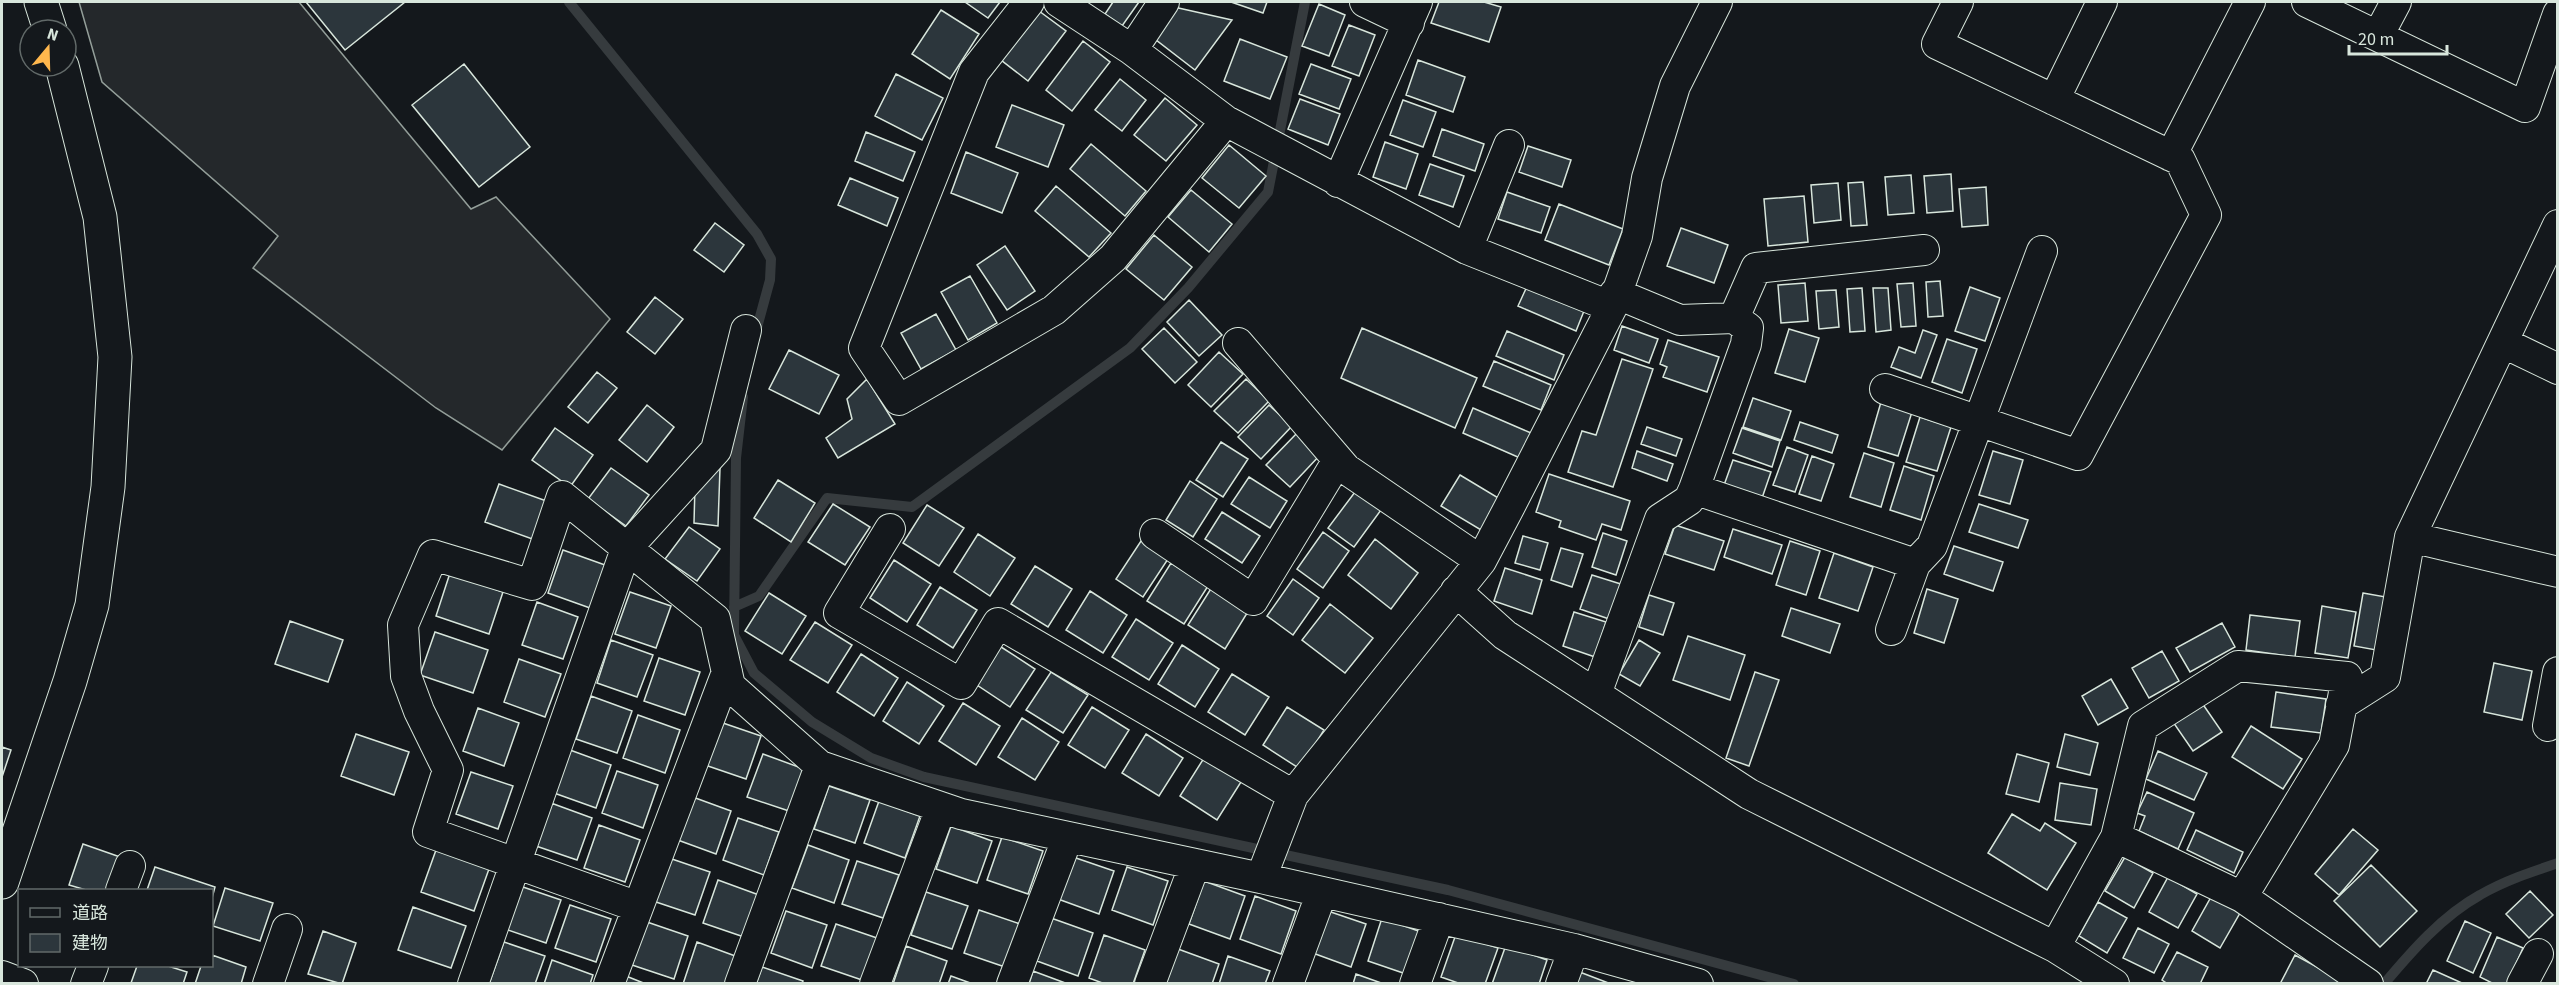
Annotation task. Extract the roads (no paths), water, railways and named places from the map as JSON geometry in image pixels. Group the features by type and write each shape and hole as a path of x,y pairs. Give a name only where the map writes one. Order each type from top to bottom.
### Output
{"street":[{"path":"42,2 47,18"},
{"path":"1029,2 974,72 864,348 899,400 1054,310 1113,258 1227,121"},
{"path":"1059,2 1132,50 1227,121 1467,249 1613,300 1680,320 1734,318 1748,328 1746,344 1694,489 1689,500 1660,519 1596,694"},
{"path":"1132,50 1164,2"},
{"path":"1338,182 1413,12 1365,2"},
{"path":"1268,860 1293,795 1481,561 1613,300 1637,236 1647,178 1675,86 1717,2"},
{"path":"1885,389 2079,455 2206,215 2180,160 1937,44 1958,2"},
{"path":"2054,100 2102,2"},
{"path":"2171,156 2250,2"},
{"path":"2307,2 2524,107 2558,14"},
{"path":"2378,36 2396,2"},
{"path":"2,882 70,681 92,605 108,487 115,357 100,217 65,78"},
{"path":"1467,249 1509,145"},
{"path":"2340,705 2385,677 2410,537 2558,225"},
{"path":"1734,318 1756,268 1924,250"},
{"path":"1892,630 1915,564 1932,546 2042,250"},
{"path":"473,984 626,549 716,450 746,330"},
{"path":"1238,343 1346,469 1481,561"},
{"path":"2504,343 2558,369"},
{"path":"1155,534 1253,600 1338,460"},
{"path":"1694,489 1915,564"},
{"path":"638,907 428,832 448,770 419,711 406,676 403,625 433,555 532,585 562,496 715,619 730,686 820,766 941,808 1067,839 1195,864 1268,860 1322,892 1574,950 1693,983"},
{"path":"890,529 839,614 960,684 998,623 1293,795"},
{"path":"2410,537 2558,572"},
{"path":"1456,591 1505,635 1749,794 2055,947 2114,984"},
{"path":"2055,947 2116,837 2144,726 2238,666 2347,677 2334,745 2242,897"},
{"path":"609,984 727,672"},
{"path":"2548,726 2558,672"},
{"path":"740,984 820,766"},
{"path":"875,984 941,808"},
{"path":"2116,837 2242,897 2368,984"},
{"path":"1012,984 1067,839"},
{"path":"1150,984 1195,864"},
{"path":"1288,984 1322,892"},
{"path":"1415,984 1439,918"},
{"path":"268,984 287,928"},
{"path":"1562,984 1574,950"},
{"path":"2522,984 2538,954"},
{"path":"86,984 93,967"},
{"path":"2,975 23,984"}],"waterway":[{"path":"569,2 757,234 771,259 770,280 755,335"},
{"path":"734,607 759,596 827,498 912,507 1130,348 1188,288 1268,192 1305,2"},
{"path":"743,397 736,458 734,635 754,673 812,722 871,758 924,777 1448,890 1794,984"},
{"path":"2384,984 2428,935 2453,913 2489,890 2558,863"}]}
